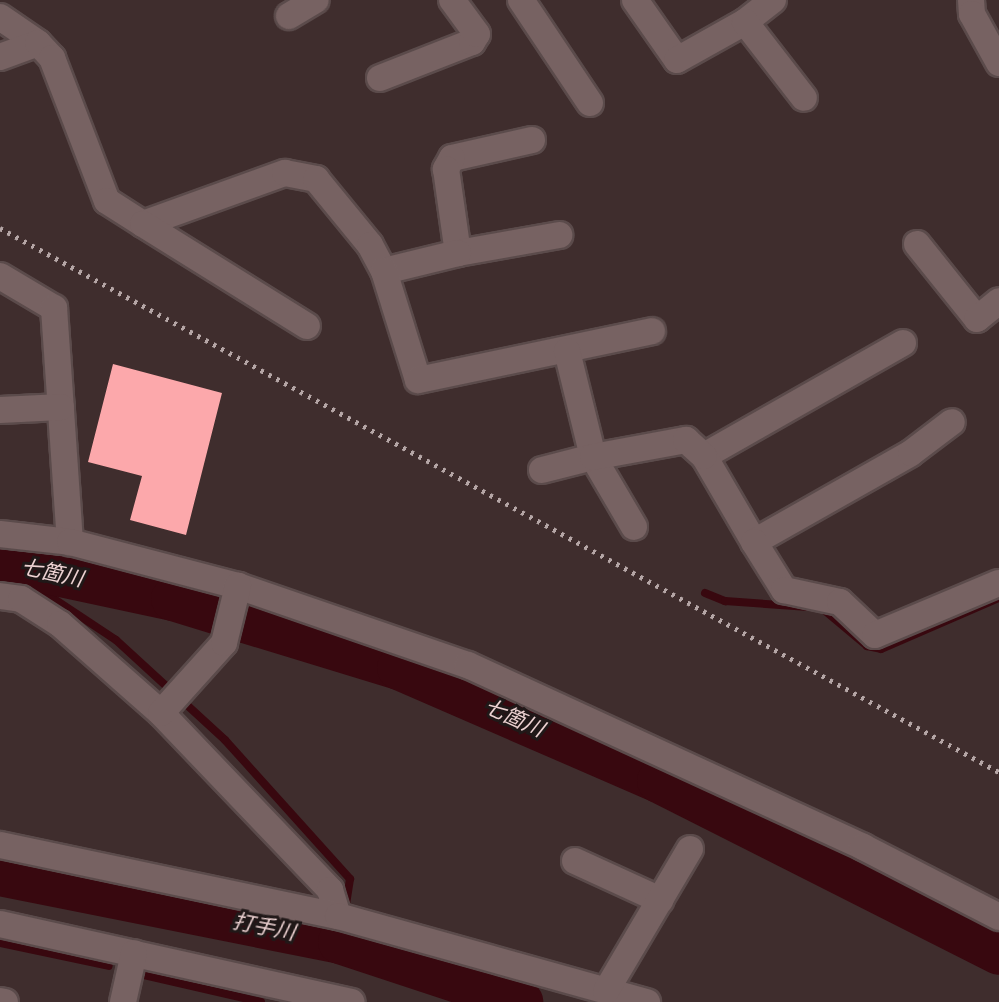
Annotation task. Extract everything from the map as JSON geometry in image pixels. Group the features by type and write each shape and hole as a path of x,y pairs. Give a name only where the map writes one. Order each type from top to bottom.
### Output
{"street":[{"path":"289,16 316,0"},
{"path":"380,78 472,42 477,34 452,0"},
{"path":"521,0 590,103"},
{"path":"635,0 676,60 745,22 773,0"},
{"path":"970,0 972,14 999,63"},
{"path":"0,17 38,43 52,58 107,201 307,326"},
{"path":"745,22 804,98"},
{"path":"0,57 38,43"},
{"path":"458,253 446,169 452,158 532,140"},
{"path":"143,224 285,173 316,179 370,245 384,272 418,380 567,351 651,331"},
{"path":"384,272 458,253 560,235"},
{"path":"917,244 977,319 999,301"},
{"path":"0,276 54,308 70,542"},
{"path":"704,456 903,343"},
{"path":"567,351 593,457 634,527"},
{"path":"0,410 61,407"},
{"path":"754,542 911,453 952,422"},
{"path":"542,470 593,457 686,440 704,456 784,590 840,602 875,635 999,583"},
{"path":"0,534 70,542 238,586 468,664 863,847 999,917"},
{"path":"161,713 224,643 238,586"},
{"path":"0,596 21,599 60,624 161,713 330,890 338,916"},
{"path":"0,845 338,916 647,1002"},
{"path":"606,991 690,849"},
{"path":"575,861 660,900"},
{"path":"0,924 134,953 303,996 351,1002"},
{"path":"123,1002 134,953"},
{"path":"0,1001 5,1002"}],"building":[{"path":"113,364 222,393 186,535 130,520 142,476 88,462"}],"waterway":[{"name":"七箇川","path":"0,562 173,599 399,668 659,781 999,953"},
{"path":"0,563 116,640 225,740 350,879 345,910"},
{"path":"705,593 725,601 809,607"},
{"path":"824,610 867,646 881,649 999,598"},
{"name":"打手川","path":"0,874 340,942 521,1002"},
{"path":"340,942 343,922"},
{"path":"0,943 109,966"},
{"path":"144,975 261,1002"}],"railway":[{"path":"0,228 999,772"}]}
